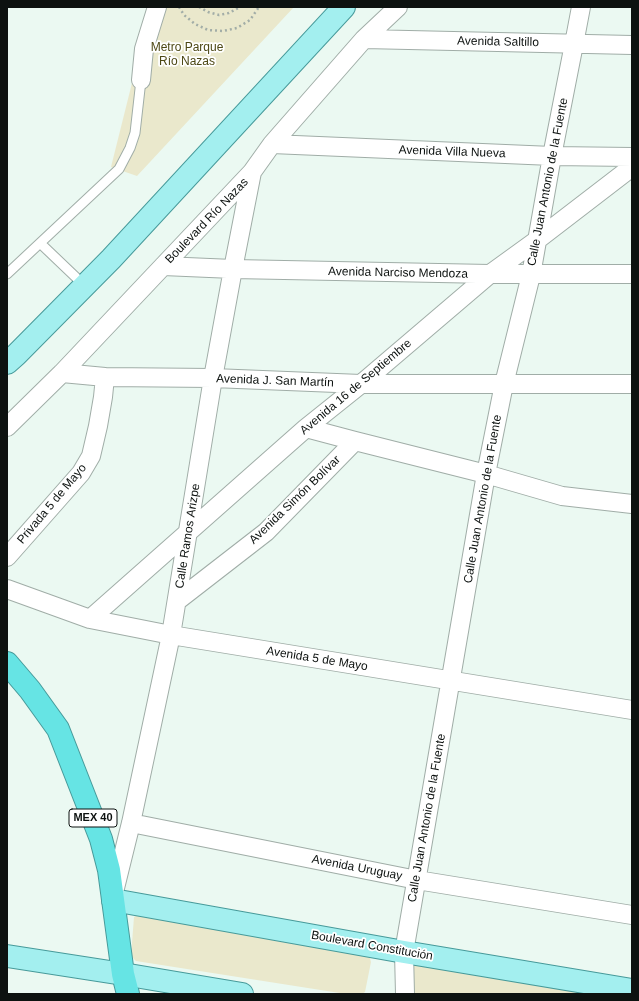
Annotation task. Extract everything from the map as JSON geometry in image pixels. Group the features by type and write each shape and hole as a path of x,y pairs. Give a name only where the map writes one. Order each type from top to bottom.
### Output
{"highway":[{"name":"MEX 40","path":"7,663 30,690 58,729 101,840 109,870 126,984"}],"main road":[{"path":"7,363 111,259 344,7"},
{"name":"Boulevard Constitución","path":"113,898 404,952 632,990"},
{"path":"7,956 126,984 238,994"}],"street":[{"path":"141,80 144,49 157,7"},
{"name":"Boulevard Río Nazas","path":"7,427 62,373 252,172 272,144 364,39 398,7"},
{"name":"Calle Juan Antonio de la Fuente","path":"405,994 404,952 486,474 504,384 530,275 581,7"},
{"name":"Avenida Saltillo","path":"364,39 632,45"},
{"name":"Avenida Villa Nueva","path":"272,144 552,156 632,157"},
{"name":"Avenida 16 de Septiembre","path":"90,619 306,428 361,384 490,274 632,168"},
{"name":"Calle Ramos Arizpe","path":"113,898 131,823 171,635 213,378 252,172"},
{"name":"Avenida Narciso Mendoza","path":"163,266 233,269 530,275 632,274"},
{"name":"Avenida J. San Martín","path":"62,373 105,377 213,378 361,384 632,384"},
{"name":"Privada 5 de Mayo","path":"7,557 81,473 91,456 98,426 105,377"},
{"name":"Avenida Simón Bolívar","path":"306,428 486,474 562,496 632,504"},
{"name":"Avenida Simón Bolívar","path":"177,601 266,532 355,441"},
{"name":"Avenida 5 de Mayo","path":"7,589 90,619 171,635 632,710"},
{"name":"Avenida Uruguay","path":"131,823 417,880 632,916"}],"lane":[{"path":"7,274 119,169 130,148 135,133 141,80"},
{"path":"40,243 85,286"}],"path":[{"path":"179,7 195,24 208,30 223,31 237,28 250,20 259,7"},
{"path":"199,7 208,12 218,14 229,13 240,7"}],"green space":[{"name":"Metro Parque Río Nazas","path":"151,7 294,7 137,176 111,167"},
{"path":"141,913 368,951 371,962 365,992 362,994 346,994 136,961 131,956 134,917"},
{"path":"424,961 622,994 411,994 414,966"}]}
